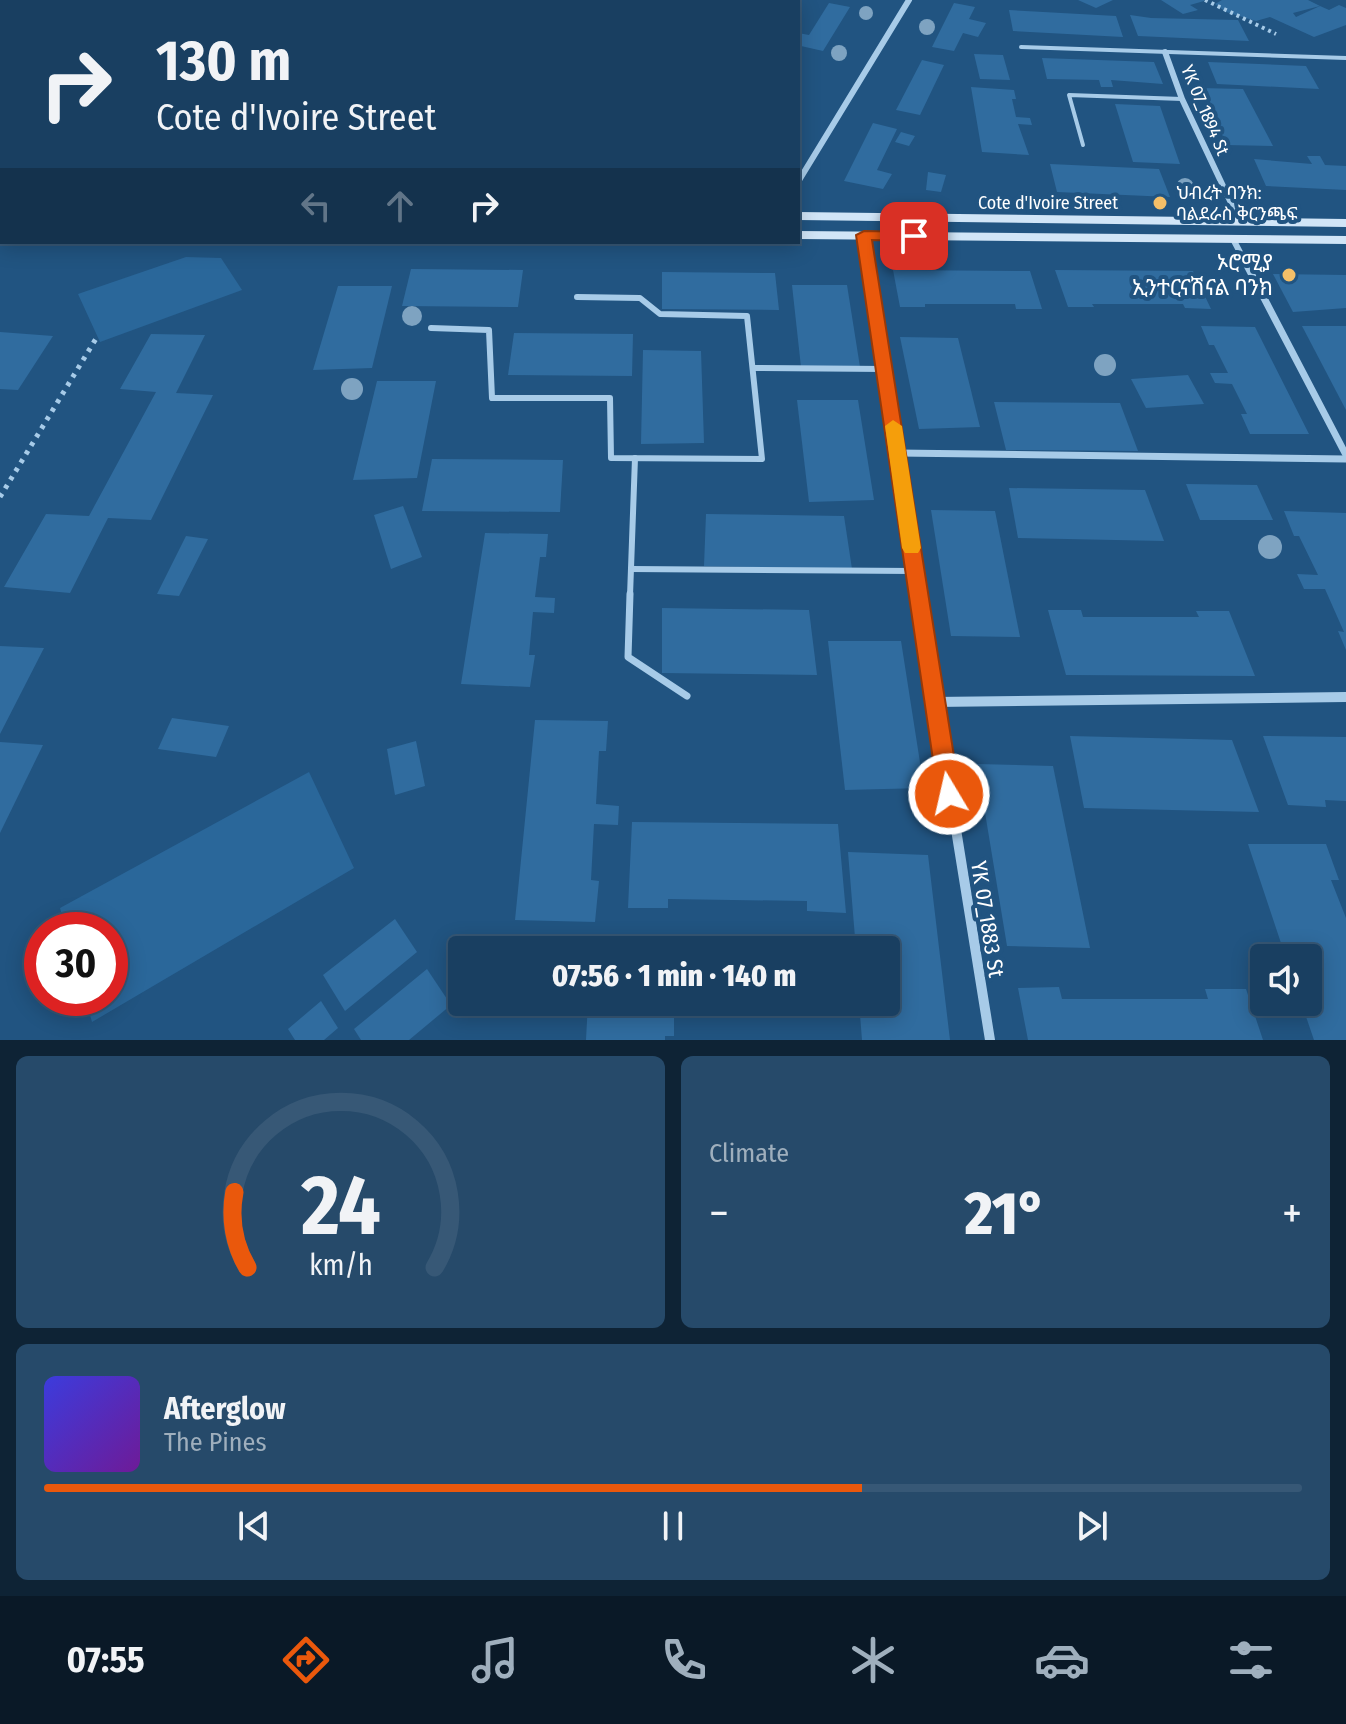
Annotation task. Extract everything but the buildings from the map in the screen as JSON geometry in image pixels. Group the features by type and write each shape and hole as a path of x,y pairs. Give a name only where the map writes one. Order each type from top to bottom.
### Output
{"main road":[{"name":"Cote d'Ivoire Street","path":"800,216 1346,223"},
{"name":"Cote d'Ivoire Street","path":"800,235 1346,240"}],"street":[{"path":"800,179 909,0"},
{"name":"YK 07_1894 St","path":"1165,52 1182,99 1240,222"},
{"name":"YK 07_1883 St","path":"864,235 934,702 990,1040"},
{"path":"898,453 1346,457 1233,239"},
{"path":"934,702 1346,697"}],"lane":[{"path":"1021,47 1346,58"},
{"path":"1083,145 1069,95 1182,99"},
{"path":"431,328 489,330 492,398 610,398 611,458 762,459 747,316 660,314 640,298 577,297"},
{"path":"753,368 885,369"},
{"path":"635,458 628,657 687,696"},
{"path":"631,569 915,571"}],"path":[{"path":"1205,0 1228,15 1286,37"},
{"path":"0,497 97,337"}],"shaded area":[{"path":"186,257 221,258 242,290 100,342 78,294"},
{"path":"309,772 354,868 128,1001 128,912 61,912 60,908"}],"slow traffic":[{"path":"893,426 911,548"}],"place":[{"name":"ህብረት ባንክ: ባልደራስ ቅርንጫፍ","path":"1160,203"},
{"name":"ኦሮሚያ ኢንተርናሽናል ባንክ","path":"1289,275"}],"route":[{"path":"914,236 864,235 949,794"}]}
